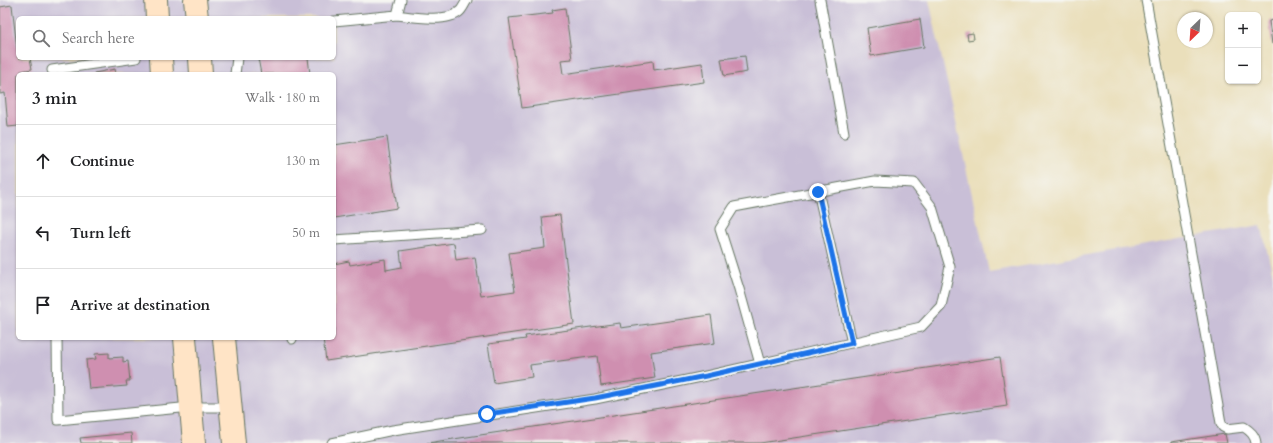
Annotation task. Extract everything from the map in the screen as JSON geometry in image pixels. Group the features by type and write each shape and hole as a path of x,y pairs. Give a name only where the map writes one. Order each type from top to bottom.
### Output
{"main road":[{"path":"156,0 157,16"},
{"path":"195,0 197,16"},
{"path":"161,60 162,72"},
{"path":"200,60 201,72"},
{"path":"185,340 194,443"},
{"path":"224,340 234,443"}],"lane":[{"path":"397,15 402,0"},
{"path":"336,21 397,15 419,18 448,17 460,12 467,0"},
{"path":"820,0 844,133"},
{"path":"1146,0 1221,423 1226,429 1244,427 1255,438 1256,443"},
{"path":"52,70 122,60"},
{"path":"235,72 238,60"},
{"path":"332,443 393,430 595,398 760,364 921,327 941,306 950,267 932,207 914,183 875,181 734,207 720,229 760,364"},
{"path":"818,192 852,343"},
{"path":"336,240 482,230"},
{"path":"56,340 58,420 191,407 230,407"}],"shaded area":[{"path":"0,0 929,0 989,272 1261,225 1273,276 1273,443 0,443"}],"building":[{"path":"12,5 16,40 16,60 30,60 32,69 16,72 16,126 8,127 5,93 0,94 0,7"},
{"path":"565,8 572,59 561,60 563,74 653,61 654,70 702,63 704,82 522,108 509,18 553,13 552,10"},
{"path":"920,19 924,47 871,56 867,28"},
{"path":"1273,20 1273,44 1272,44 1269,21"},
{"path":"973,33 974,39 968,40 967,34"},
{"path":"745,56 747,72 724,76 721,59"},
{"path":"258,60 308,60 310,72 261,72"},
{"path":"115,69 116,72 99,72"},
{"path":"387,137 397,208 336,218 336,145"},
{"path":"560,215 574,324 326,361 323,340 336,340 336,264 349,261 350,265 385,259 386,270 402,267 400,251 454,243 456,260 475,257 481,296 515,291 509,253 545,248 542,217"},
{"path":"711,315 715,343 651,352 655,378 601,386 597,356 530,365 532,377 494,383 488,344 526,339 525,336 620,323 621,328"},
{"path":"109,353 109,358 123,357 123,362 128,361 130,381 126,381 127,386 89,389 86,360 96,359 95,354"},
{"path":"1000,357 1007,406 760,443 427,443"},
{"path":"131,433 132,443 81,443 80,438"},
{"path":"1225,434 1227,443 1171,443 1171,442"}],"route":[{"path":"487,414 595,398 706,376 852,343 818,192"}]}
